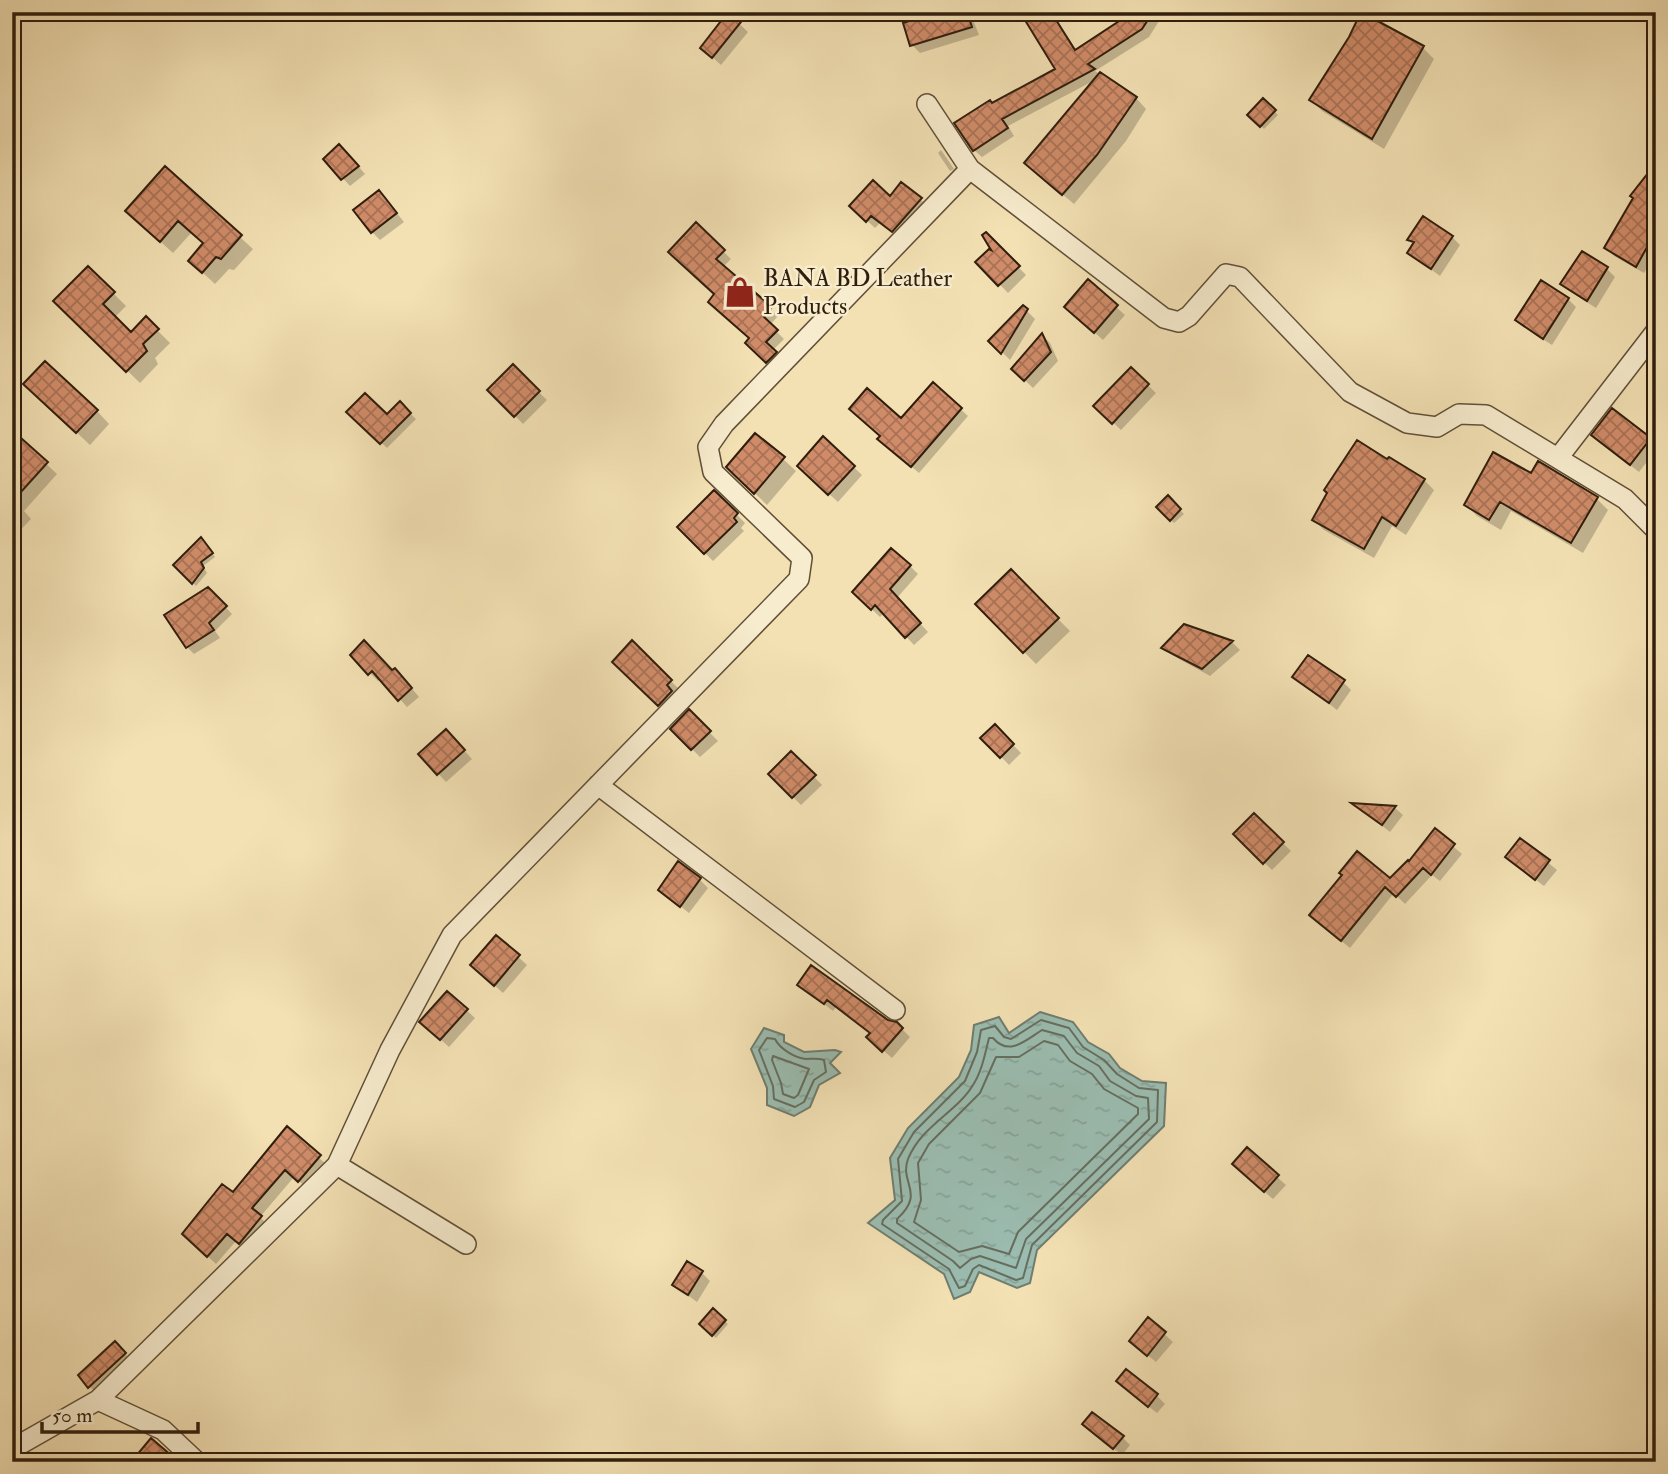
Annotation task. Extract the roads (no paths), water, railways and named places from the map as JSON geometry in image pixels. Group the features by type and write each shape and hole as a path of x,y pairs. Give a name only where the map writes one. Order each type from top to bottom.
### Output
{"street":[{"path":"927,104 970,169 1164,318 1179,321 1189,316 1226,274 1240,278 1350,392 1407,423 1437,427 1459,414 1486,415 1626,499 1656,530"},
{"path":"12,1449 98,1400 337,1165 390,1050 452,935 799,579 802,558 713,472 708,447 723,424 970,169"},
{"path":"1558,458 1656,331"},
{"path":"598,785 895,1010"},
{"path":"337,1165 466,1244"},
{"path":"98,1400 163,1430 197,1462"}],"water":[{"path":"1040,1012 1073,1022 1088,1042 1109,1054 1120,1068 1142,1081 1166,1083 1164,1126 1037,1250 1030,1283 1017,1288 979,1272 970,1292 954,1299 944,1274 868,1223 895,1200 890,1158 908,1128 959,1077 971,1050 974,1025 999,1017 1009,1033"},
{"path":"764,1028 784,1035 784,1042 804,1052 841,1052 830,1063 840,1073 819,1085 810,1107 794,1116 767,1105 767,1088 751,1049"}],"place":[{"name":"BANA BD Leather Products","path":"740,292"}]}
